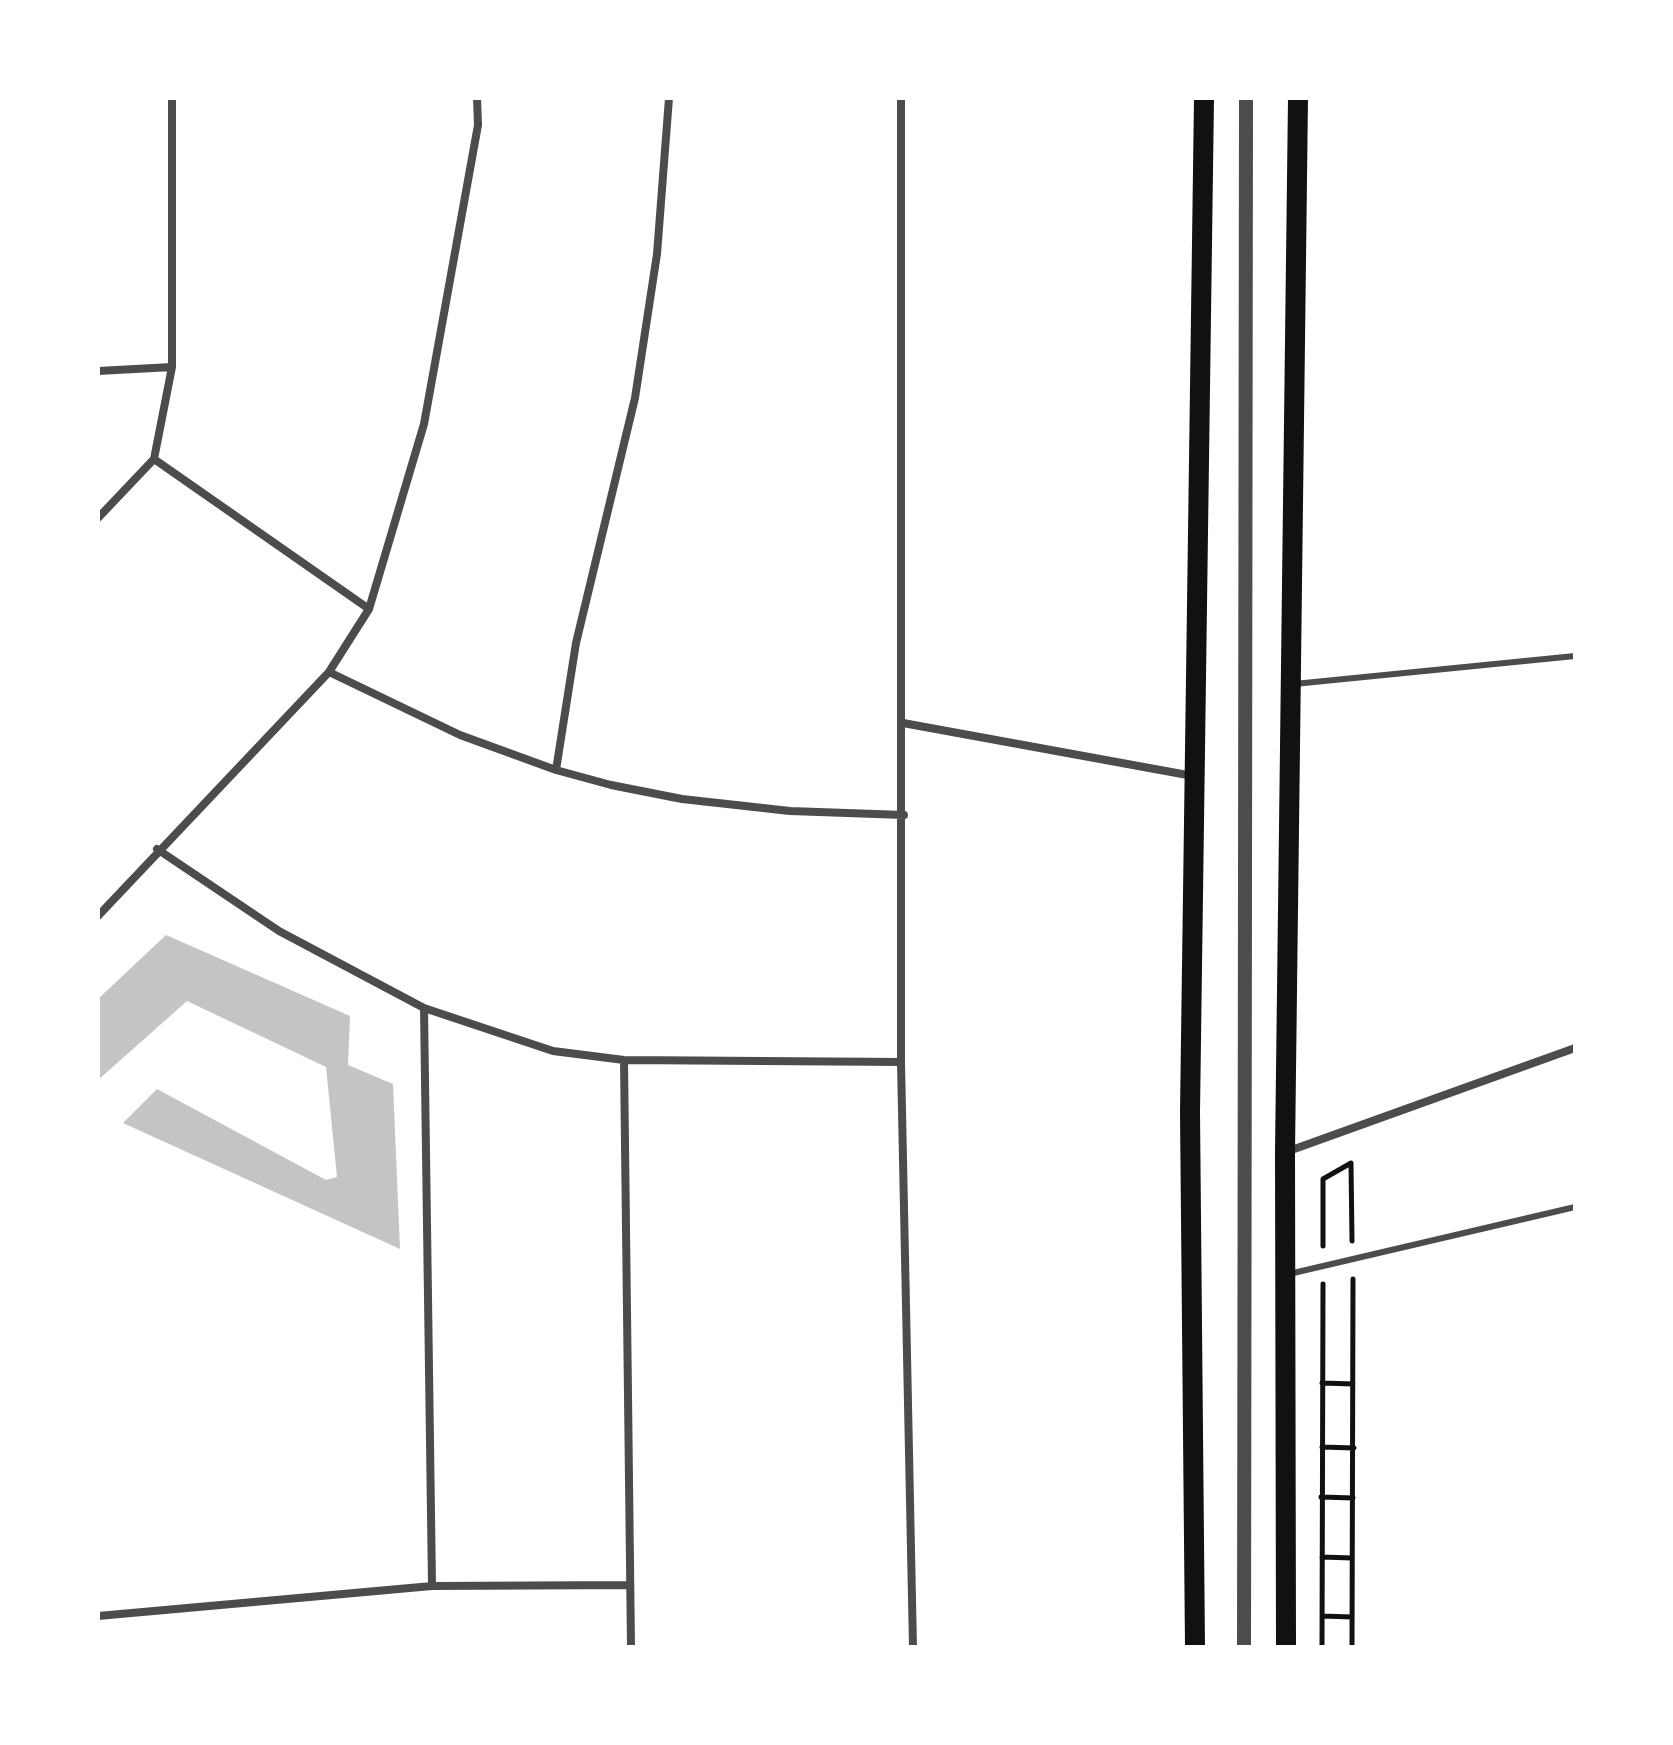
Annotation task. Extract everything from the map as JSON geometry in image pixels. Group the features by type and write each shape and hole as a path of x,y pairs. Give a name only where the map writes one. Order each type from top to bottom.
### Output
{"main road":[{"path":"1195,1647 1190,1126 1204,98"},
{"path":"1286,1647 1285,1152 1298,98"}],"street":[{"path":"98,518 154,459 172,367 172,98"},
{"path":"98,916 157,849 329,672 369,609 424,424 478,125 477,98"},
{"path":"556,770 576,643 635,398 657,254 669,98"},
{"path":"901,98 904,815 901,1062 913,1647"},
{"path":"1244,1647 1246,98"},
{"path":"98,371 172,367"},
{"path":"154,459 369,609"},
{"path":"329,672 460,735 556,770 682,799 790,811 904,815"},
{"path":"903,723 1194,776"},
{"path":"157,849 279,931 424,1008 553,1051 624,1060 901,1062"},
{"path":"424,1008 432,1586"},
{"path":"1285,1152 1575,1048"},
{"path":"624,1060 631,1647"},
{"path":"98,1616 432,1586 630,1585"}],"lane":[{"path":"1291,684 1575,656"},
{"path":"1285,1275 1575,1207"}],"path":[{"path":"1322,1647 1323,1179 1351,1163 1354,1448 1352,1647"},
{"path":"1322,1383 1353,1384"},
{"path":"1322,1447 1354,1448"},
{"path":"1321,1497 1353,1498"},
{"path":"1322,1557 1352,1558"},
{"path":"1322,1616 1352,1617"}],"building":[{"path":"166,935 350,1016 348,1065 393,1084 400,1249 123,1123 157,1089 326,1180 337,1177 326,1067 187,1001 98,1080 98,999"}]}
